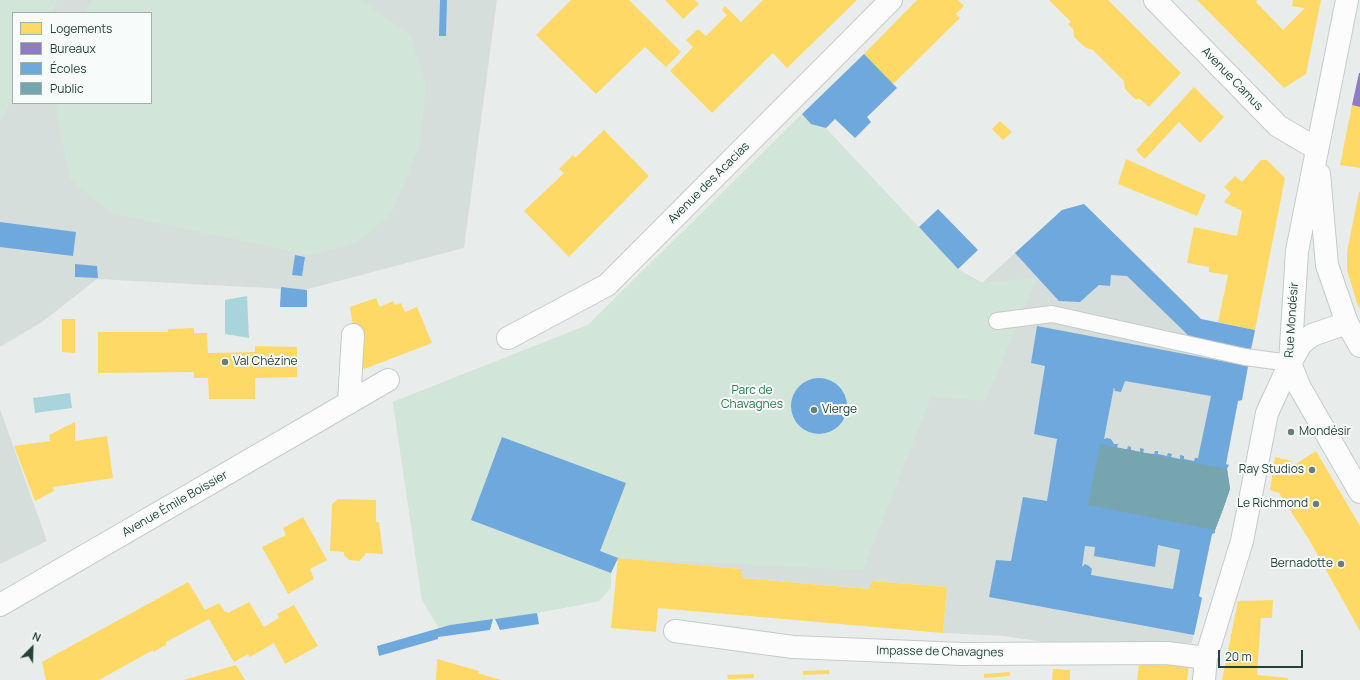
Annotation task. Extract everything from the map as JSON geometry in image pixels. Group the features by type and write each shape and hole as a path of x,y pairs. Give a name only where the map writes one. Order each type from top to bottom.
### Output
{"street":[{"name":"Avenue des Acacias","path":"508,338 607,285 890,0"},
{"name":"Avenue Camus","path":"1155,0 1278,126 1317,149"},
{"name":"Rue Mondésir","path":"1204,680 1206,658 1242,541 1267,413 1290,363 1296,251 1347,0"},
{"path":"1317,149 1327,265 1347,323 1360,346"},
{"path":"1347,323 1312,335 1301,344 1290,363 1299,386 1360,492"},
{"path":"349,403 353,335"},
{"name":"Avenue Émile Boissier","path":"0,605 388,380"},
{"name":"Impasse de Chavagnes","path":"675,632 801,647 962,654 1167,653 1206,658"}],"lane":[{"path":"997,321 1052,314 1245,357 1290,363"}],"shaded area":[{"path":"57,0 497,0 464,248 304,290 97,279 42,322 0,347 0,121 12,99 12,104 152,104 152,12 51,12"},
{"name":"Parc de Chavagnes","path":"802,114 919,227 958,269 982,283 1062,210 1084,204 1201,319 1255,330 1242,400 1238,401 1226,464 1230,489 1215,533 1212,534 1199,596 1202,598 1192,643 1052,643 1003,636 943,633 947,587 873,581 869,589 742,578 742,569 618,558 611,573 611,587 599,601 537,613 450,625 422,600 393,402 588,325"},
{"path":"0,409 47,541 0,564"}],"green space":[{"path":"0,0 57,0 51,12 12,12 12,99 0,121"},
{"path":"92,0 362,1 410,35 426,84 420,144 391,214 356,243 310,255 111,213 70,179 56,110 58,104 152,104 152,12 86,12"},
{"name":"Parc de Chavagnes","path":"802,114 826,128 958,269 982,283 1037,278 985,401 931,396 863,570 618,558 611,573 611,587 599,601 537,613 450,625 439,628 422,600 393,402 588,325"}],"water":[{"path":"247,296 249,338 225,334 225,300"},
{"path":"70,393 72,408 35,413 33,398"}],"building: Logements":[{"path":"571,0 629,0 681,52 666,67 645,47 596,94 536,35"},
{"path":"665,0 695,0 699,4 683,19"},
{"path":"763,0 857,0 787,68 773,53 712,113 670,71 693,47 686,40 698,29 706,36 727,15 722,10 725,6 741,22"},
{"path":"917,0 958,0 964,6 956,14 960,18 893,84 864,54"},
{"path":"1049,0 1108,0 1181,73 1149,107 1140,99 1135,99 1125,89 1124,81 1093,50 1086,48 1074,37 1073,29 1068,24 1071,22"},
{"path":"1197,0 1257,0 1256,2 1283,30 1305,8 1292,6 1293,0 1321,0 1306,74 1284,88"},
{"path":"1194,87 1224,117 1200,143 1179,122 1145,159 1136,150"},
{"path":"1352,105 1360,107 1360,168 1340,165"},
{"path":"1000,121 1012,132 1003,140 992,129"},
{"path":"604,130 649,176 569,257 524,211 564,173 559,169 573,155 575,158"},
{"path":"1126,159 1206,195 1197,216 1118,184"},
{"path":"1261,160 1267,160 1285,178 1255,330 1218,322 1228,275 1209,272 1209,267 1187,263 1194,227 1237,236 1242,211 1224,202 1231,193 1224,187 1235,176 1242,182"},
{"path":"1359,192 1360,309 1347,270 1347,252"},
{"path":"376,298 380,307 393,301 395,305 401,303 405,312 417,307 432,343 364,369 357,353 350,307"},
{"path":"62,319 75,319 75,353 62,352"},
{"path":"194,328 194,333 207,333 208,353 255,352 255,346 297,347 297,377 255,378 255,399 209,399 208,378 194,378 194,372 98,373 98,332 168,332 168,329"},
{"path":"75,422 75,441 107,436 113,478 53,487 54,491 35,501 14,446 50,441 49,435"},
{"path":"1316,451 1360,526 1360,631 1308,538 1279,493 1270,490 1275,457 1291,461 1294,465"},
{"path":"338,499 376,500 376,522 379,522 383,554 365,553 359,561 349,560 344,555 344,552 330,551 332,504"},
{"path":"303,517 327,560 310,569 314,579 288,594 262,547 286,535 283,528"},
{"path":"618,558 742,569 742,578 869,589 872,581 947,587 943,633 658,608 656,632 611,628"},
{"path":"188,582 205,610 219,603 225,612 226,611 228,613 249,602 264,627 279,618 277,614 294,605 318,646 285,664 274,643 250,657 248,654 234,662 209,619 166,642 166,645 153,652 153,650 99,680 46,680 42,662"},
{"path":"1273,600 1272,618 1261,618 1257,675 1288,678 1288,680 1222,680 1238,601"},
{"path":"437,659 479,671 478,673 501,680 436,680"},
{"path":"1139,663 1189,665 1187,680 1137,680"},
{"path":"236,665 245,680 183,680"},
{"path":"1053,669 1070,670 1070,680 1052,680"},
{"path":"829,670 829,674 803,675 803,671"},
{"path":"1010,672 1010,676 984,678 984,674"},
{"path":"754,674 754,678 728,679 727,675"}],"building: Bureaux":[{"path":"1360,73 1360,107 1352,105"}],"building: Écoles":[{"path":"440,0 447,0 446,36 439,36"},
{"path":"864,54 897,88 867,117 871,122 855,138 835,119 826,128 811,124 802,114"},
{"path":"1084,204 1201,319 1255,330 1251,349 1191,338 1127,276 1111,275 1110,286 1099,285 1080,302 1059,301 1015,253 1062,210"},
{"path":"938,209 978,250 958,269 919,227"},
{"path":"0,222 76,232 73,256 0,247"},
{"path":"295,255 305,257 302,276 292,275"},
{"path":"75,264 97,266 98,278 75,277"},
{"path":"281,287 307,290 307,307 280,307"},
{"path":"1037,326 1248,366 1242,400 1238,401 1226,464 1229,465 1227,469 1230,489 1215,533 1212,534 1199,596 1202,598 1194,635 989,597 996,560 1011,561 1023,497 1047,501 1057,439 1034,434 1045,366 1031,363","holes":["1125,381 1211,396 1198,458 1195,458 1194,461 1184,459 1184,456 1180,455 1180,459 1171,457 1172,454 1168,453 1167,456 1158,454 1158,451 1155,451 1154,454 1143,453 1144,449 1140,448 1140,452 1131,450 1131,447 1128,446 1127,450 1117,448 1118,444 1114,444 1111,439 1104,439 1114,387 1115,391 1121,392","1158,545 1180,550 1173,589 1091,575 1092,569 1089,566 1085,564 1082,567 1085,546 1095,547 1094,556 1155,567"]},
{"path":"819,378 830,380 839,386 845,395 847,406 845,417 839,426 830,432 819,434 808,432 799,426 793,417 791,406 793,395 799,386 808,380"},
{"path":"502,437 626,483 600,551 618,558 611,573 471,520"},
{"path":"537,613 539,624 500,630 495,619"},
{"path":"493,619 490,630 438,637 438,639 379,656 377,646 450,625"}],"building: Public":[{"path":"1100,444 1227,469 1230,489 1215,530 1088,505"}],"place":[{"name":"Val Chézine","path":"225,362"},
{"name":"Vierge","path":"814,410"},
{"name":"Mondésir","path":"1291,432"},
{"name":"Ray Studios","path":"1312,470"},
{"name":"Le Richmond","path":"1316,504"},
{"name":"Bernadotte","path":"1341,564"}]}
